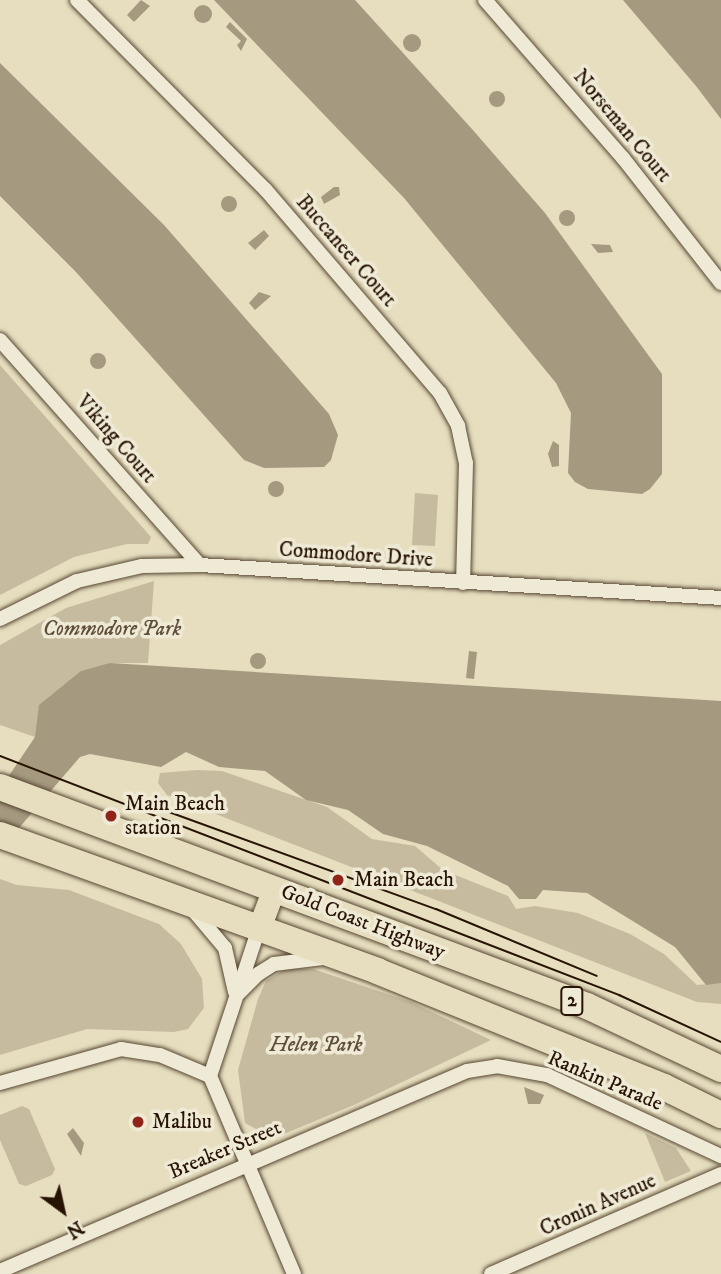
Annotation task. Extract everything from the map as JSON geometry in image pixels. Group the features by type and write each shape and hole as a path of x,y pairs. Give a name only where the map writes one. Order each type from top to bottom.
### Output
{"highway":[{"name":"Gold Coast Highway","path":"0,788 587,1006 721,1069"},
{"name":"Gold Coast Highway","path":"0,835 338,957 664,1087 721,1115"}],"main road":[{"path":"258,928 274,888"}],"street":[{"name":"Norseman Court","path":"485,0 622,158 721,284"},
{"name":"Buccaneer Court","path":"75,1 265,189 440,393 458,426 466,463 463,583"},
{"name":"Viking Court","path":"0,340 200,565"},
{"name":"Commodore Drive","path":"0,619 40,596 106,571 200,565 721,598"},
{"path":"184,901 225,948 236,997"},
{"path":"258,928 210,1076 293,1274"},
{"path":"236,997 258,974 274,964 338,957"},
{"path":"0,1083 121,1049 160,1055 210,1076"},
{"name":"Rankin Parade","path":"467,1071 497,1066 547,1075 721,1156"},
{"name":"Breaker Street","path":"0,1271 246,1163 467,1071"},
{"name":"Cronin Avenue","path":"491,1274 721,1174"}],"green space":[{"path":"0,365 151,537 148,544 127,544 74,557 0,595"},
{"path":"415,493 438,495 435,546 412,545"},
{"name":"Commodore Park","path":"154,581 148,663 110,663 35,737 0,725 0,645 66,608"},
{"path":"222,771 327,807 372,839 415,846 443,870 508,896 516,909 535,906 578,913 630,934 664,954 697,985 721,983 721,1004 697,1002 167,795 158,783 160,773"},
{"path":"0,879 17,885 69,890 159,924 181,944 202,979 204,1008 188,1029 174,1032 87,1029 0,1055"},
{"name":"Helen Park","path":"287,968 313,969 411,1002 491,1040 356,1104 279,1136 267,1135 245,1123 238,1070 258,999 266,981"},
{"path":"22,1106 29,1109 55,1169 52,1175 26,1186 19,1184 0,1140 0,1115"},
{"path":"645,1133 676,1148 691,1171 665,1182"}],"shaded area":[{"path":"141,0 150,6 134,22 127,15"},
{"path":"214,0 355,0 472,129 545,213 662,374 662,474 650,489 642,494 620,492 588,489 575,482 568,473 571,413 556,383 404,198"},
{"path":"623,0 721,0 721,119 696,86"},
{"path":"203,5 209,8 212,14 209,20 203,23 197,20 194,14 197,8"},
{"path":"230,22 247,39 241,51 237,45 241,41 226,27"},
{"path":"412,34 418,37 421,43 418,49 412,52 406,49 403,43 406,37"},
{"path":"0,63 164,225 329,414 338,435 331,460 324,467 264,468 244,460 75,271 0,196"},
{"path":"497,91 505,99 497,107 489,99"},
{"path":"334,187 339,187 340,195 324,204 321,197"},
{"path":"226,196 232,196 237,204 235,210 226,212 221,207 221,201"},
{"path":"564,210 570,210 575,218 573,224 564,226 559,221 559,215"},
{"path":"264,230 269,236 255,250 248,243"},
{"path":"591,244 610,245 613,252 598,253"},
{"path":"259,292 271,296 255,310 249,303"},
{"path":"95,353 101,353 106,361 104,367 95,369 90,364 90,358"},
{"path":"553,441 559,445 559,466 552,467 548,454"},
{"path":"276,481 284,489 276,497 268,489"},
{"path":"469,651 477,652 474,679 466,678"},
{"path":"255,653 261,653 266,661 264,667 255,669 250,664 250,658"},
{"path":"110,663 721,701 721,983 706,985 675,947 587,893 543,890 536,899 519,899 508,886 427,846 383,834 348,810 306,800 265,771 219,767 186,752 161,767 90,754 80,757 0,850 0,789 35,737 39,705 81,671"},
{"path":"524,1087 544,1095 540,1104 528,1104"},
{"path":"73,1128 84,1143 81,1156 67,1134"}],"tram line":[{"path":"0,756 619,995 721,1042"},
{"path":"136,800 436,909 597,976"}],"place":[{"name":"Main Beach station","path":"111,816"},
{"name":"Main Beach","path":"338,880"},
{"name":"Malibu","path":"138,1122"}]}
